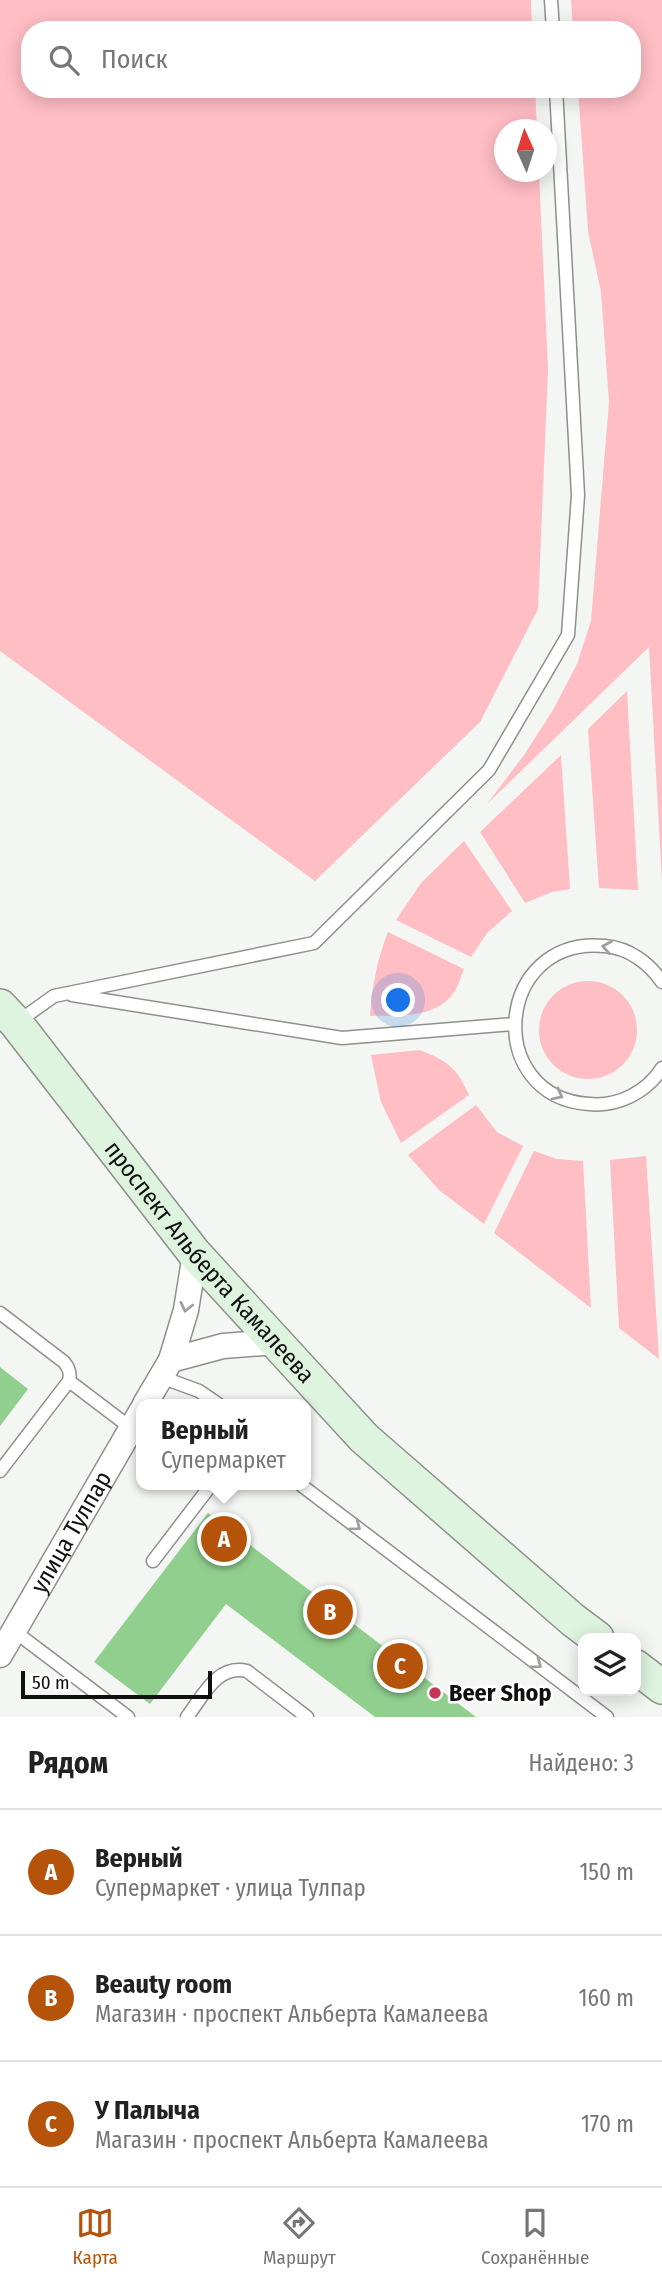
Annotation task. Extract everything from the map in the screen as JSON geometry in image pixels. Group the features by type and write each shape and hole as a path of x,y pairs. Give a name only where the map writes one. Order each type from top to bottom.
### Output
{"main road":[{"name":"проспект Альберта Камалеева","path":"8,1014 195,1254 364,1438 590,1633"},
{"path":"641,1672 662,1687"}],"street":[{"path":"148,1399 166,1368 186,1310 195,1254"},
{"path":"166,1368 223,1346 276,1342"},
{"name":"улица Тулпар","path":"0,1655 136,1419"}],"lane":[{"path":"551,0 552,21"},
{"path":"8,1014 54,996 314,943 489,770 568,635 578,495 556,98"},
{"path":"662,982 638,957 615,947 590,945 572,948 554,955 537,969 523,987 516,1005 514,1024 517,1047 526,1068 541,1085 559,1097 578,1104 598,1105 622,1101 643,1089 662,1068"},
{"path":"65,994 342,1038 514,1024"},
{"path":"0,1313 64,1362 70,1371 69,1381 0,1471"},
{"path":"166,1368 211,1399"},
{"path":"69,1381 136,1419"},
{"path":"153,1561 207,1490"},
{"path":"308,1490 607,1717"},
{"path":"14,1631 128,1717"},
{"path":"187,1717 219,1676 231,1669 247,1671 307,1717"}],"shaded area":[{"path":"0,0 531,0 532,21 21,21 21,98 535,98 536,119 494,119 494,182 539,182 548,369 538,609 480,722 315,881 0,651"},
{"path":"571,0 662,0 662,881 649,647 487,804 524,755 553,710 577,664 591,621 609,402 601,292 588,231 579,98 641,98 641,21 572,21"},
{"path":"627,691 638,890 599,888 588,729"},
{"path":"561,755 570,889 552,892 525,903 480,832"},
{"path":"464,841 512,911 487,933 471,957 396,920 421,883"},
{"path":"388,932 464,969 455,991 445,1002 426,1012 370,1016 376,974"},
{"path":"588,981 607,985 623,995 633,1011 637,1030 633,1049 623,1065 607,1075 588,1079 569,1075 553,1065 543,1049 539,1030 543,1011 553,995 569,985"},
{"path":"419,1050 450,1066 469,1095 401,1143 381,1102 371,1055"},
{"path":"476,1105 497,1132 523,1146 484,1224 439,1190 408,1155"},
{"path":"534,1151 557,1159 583,1161 591,1308 494,1233"},
{"path":"646,1156 659,1359 619,1328 610,1160"}],"building":[{"path":"0,1367 28,1389 0,1426"},
{"path":"208,1513 476,1717 375,1717 226,1604 150,1704 94,1662"}],"place":[{"name":"Верный","path":"224,1539"},
{"name":"Beauty room","path":"330,1612"},
{"name":"У Палыча","path":"400,1666"},
{"name":"Beer Shop","path":"435,1693"}]}
